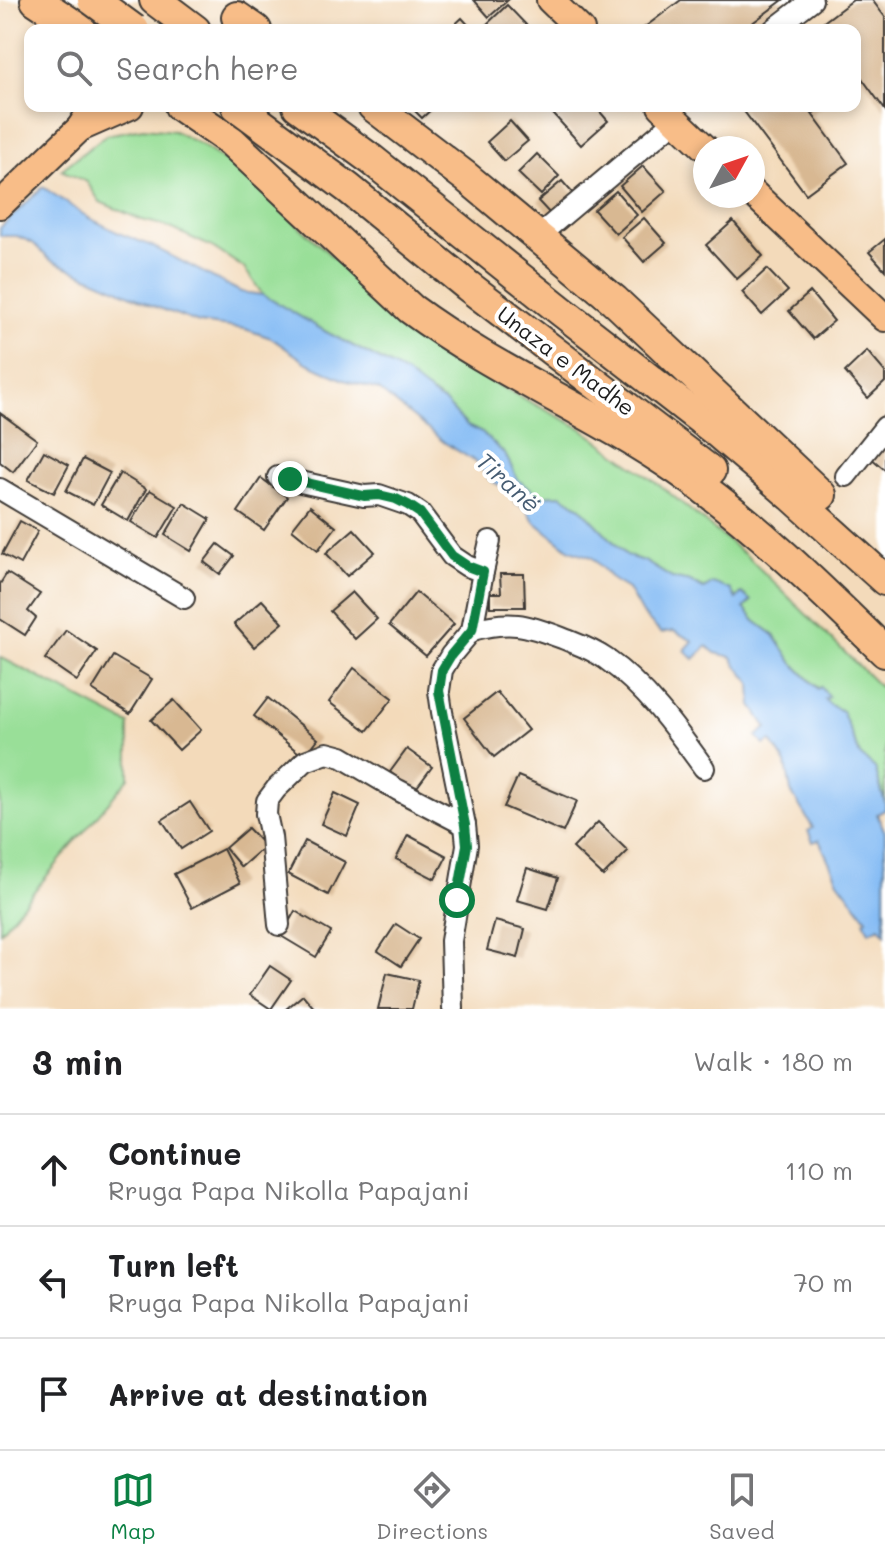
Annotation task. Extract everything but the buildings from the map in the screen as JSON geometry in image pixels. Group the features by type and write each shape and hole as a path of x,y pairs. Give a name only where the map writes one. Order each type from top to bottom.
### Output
{"highway":[{"path":"36,0 72,24"},
{"path":"93,0 126,24"},
{"path":"155,0 187,24"},
{"path":"189,112 231,141 411,309 494,364 607,426 678,471 751,528 885,652"},
{"name":"Unaza e Madhe","path":"245,112 348,188 468,286 720,479 885,627"},
{"name":"Unaza e Madhe","path":"306,112 372,160 717,432 885,580"},
{"path":"381,112 466,177 614,300 885,554"}],"main road":[{"path":"110,24 121,0"},
{"path":"550,0 575,24"},
{"path":"0,205 87,117 107,112"},
{"path":"670,112 693,136"},
{"path":"765,204 885,318"}],"street":[{"path":"781,24 812,0"},
{"path":"550,226 668,112"},
{"path":"846,476 885,427"},
{"path":"278,477 364,496 396,499 420,513 452,556 483,572"},
{"path":"0,489 184,598"},
{"path":"453,1009 451,941 467,845 439,691 442,670 472,630 490,541"},
{"path":"472,630 494,624 521,624 588,648 606,659 645,695 669,720 704,768"},
{"path":"279,925 267,801 305,761 327,753 342,757 465,825"}],"green space":[{"path":"143,128 174,131 200,144 238,170 425,339 482,377 581,428 662,487 749,558 885,692 885,803 875,768 860,755 842,711 830,705 821,687 819,689 792,662 774,635 755,621 744,608 751,601 742,593 735,599 672,578 644,561 627,556 580,507 561,495 541,496 518,480 505,454 482,433 467,426 446,403 389,364 263,295 244,268 212,247 100,202 87,182 61,170 106,135"},
{"path":"0,657 129,724 129,778 0,932"}],"water":[{"name":"Tiranë","path":"43,187 89,218 152,246 241,292 263,295 405,373 446,403 467,426 482,433 505,454 518,480 541,496 561,495 580,507 627,556 644,561 672,578 704,589 713,583 731,590 736,599 742,593 751,601 744,608 755,621 774,635 792,662 818,689 821,687 829,697 825,699 830,705 842,711 860,755 875,768 885,803 885,810 877,814 885,832 885,933 880,927 869,932 864,921 867,919 838,881 819,840 813,842 808,831 813,828 791,792 786,764 771,741 764,745 757,736 767,728 752,706 751,683 732,657 715,653 707,646 694,659 685,650 693,641 674,631 661,633 642,614 628,589 613,580 592,557 570,550 536,523 508,490 490,480 476,462 445,443 379,390 344,380 307,363 271,338 245,329 199,323 151,305 50,260 33,243 17,236 0,236 0,228"}],"route":[{"path":"290,479 364,496 396,499 420,513 452,556 483,572 472,630 442,670 439,691 467,845 457,900"}]}
